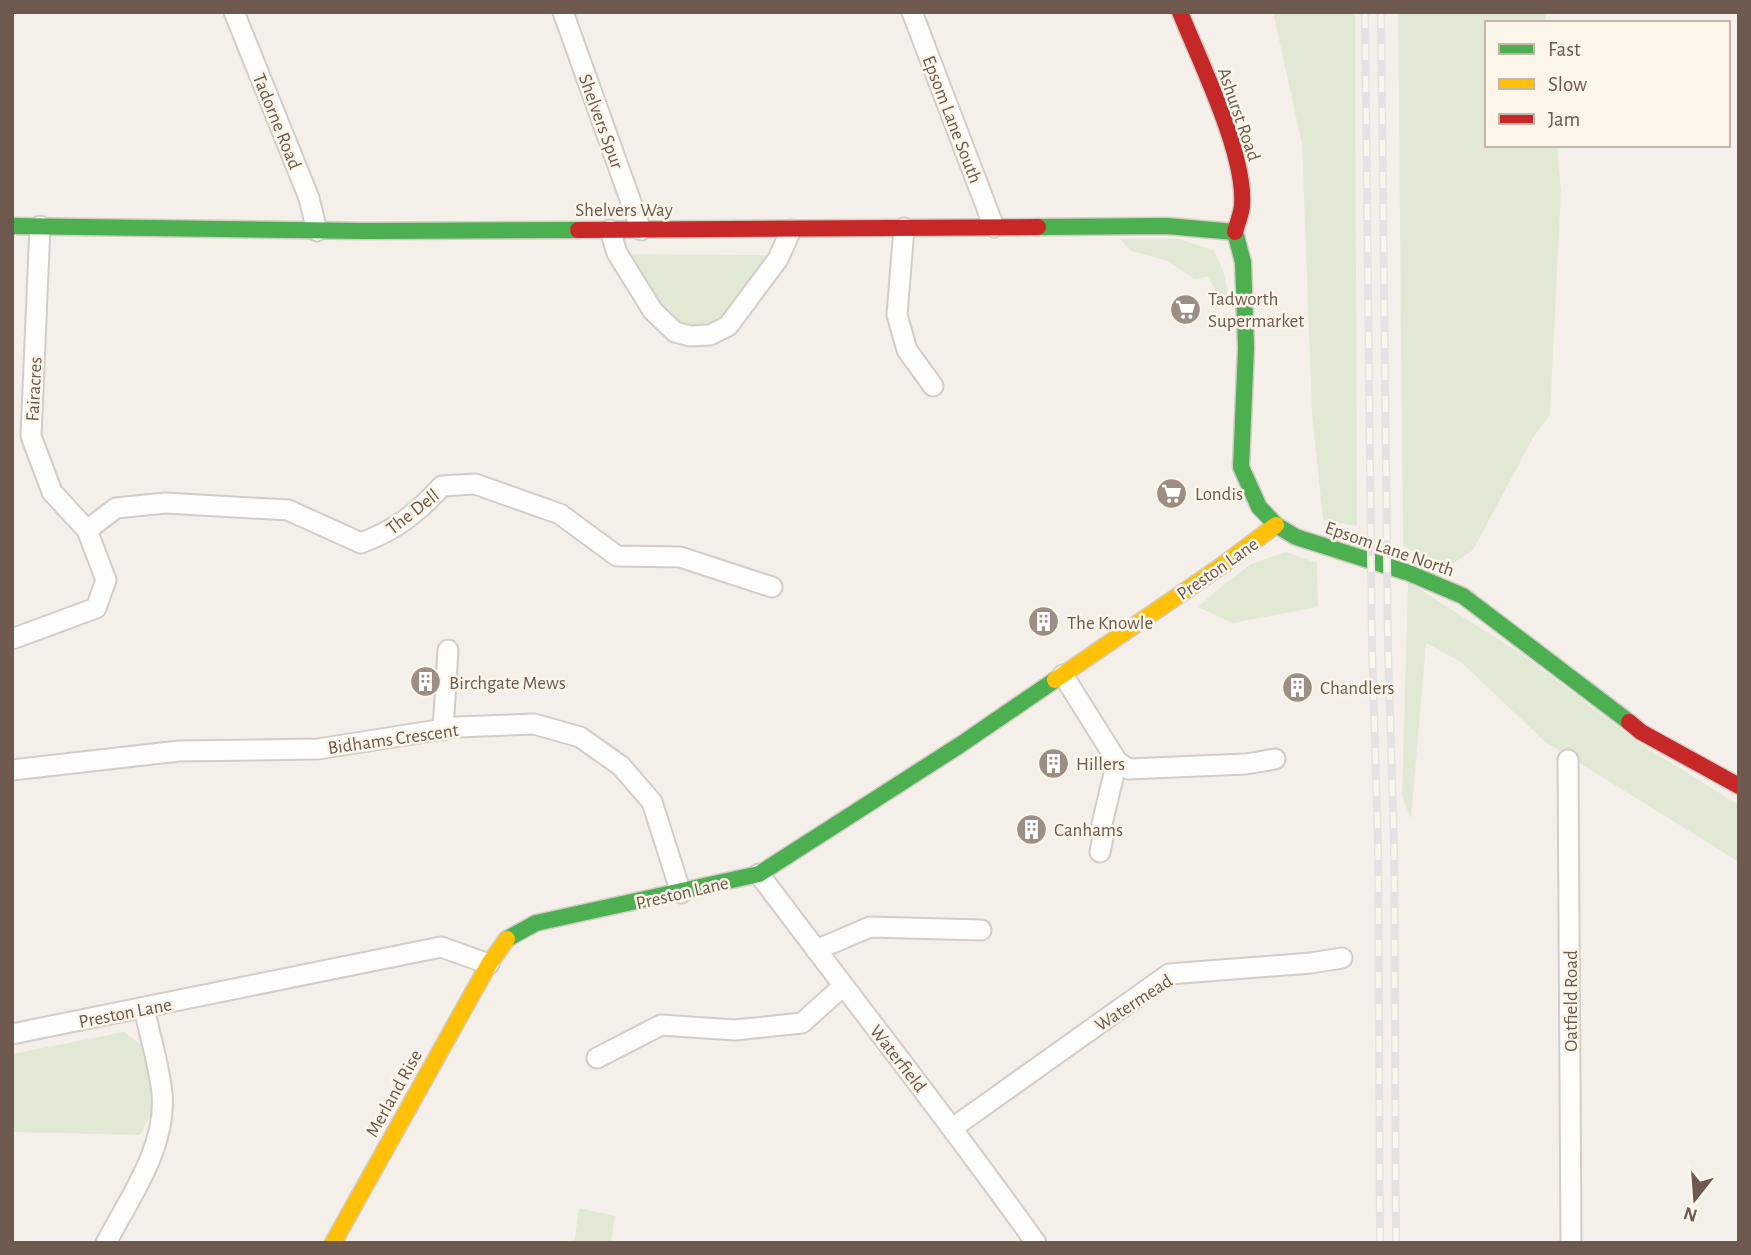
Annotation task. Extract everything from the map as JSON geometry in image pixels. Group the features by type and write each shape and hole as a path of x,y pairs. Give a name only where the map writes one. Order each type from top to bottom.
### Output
{"street":[{"name":"Tadorne Road","path":"234,12 309,198 317,231"},
{"name":"Shelvers Spur","path":"563,12 642,230"},
{"name":"Epsom Lane South","path":"912,12 994,227"},
{"name":"Ashurst Road","path":"1180,12 1229,139 1241,180 1242,206 1235,232"},
{"name":"Shelvers Way","path":"12,226 227,227 317,231 1167,226 1235,232"},
{"name":"Fairacres","path":"12,639 96,608 106,580 87,530 52,492 31,436 40,226"},
{"path":"904,228 897,315 907,349 933,386"},
{"path":"610,230 617,253 653,311 675,332 710,335 728,327 778,259 791,230"},
{"name":"Epsom Lane North","path":"1235,232 1243,262 1246,348 1241,467 1259,507 1276,525 1296,537 1409,573 1463,596 1641,732 1739,786"},
{"name":"The Dell","path":"87,530 116,508 165,503 288,510 361,543 388,533 422,508 442,486 475,484 560,514 617,556 680,557 772,587"},
{"name":"Preston Lane","path":"12,1034 441,947 489,964 508,937 537,923 759,874 960,745 1254,543 1276,525"},
{"path":"443,730 448,650"},
{"path":"1063,675 1117,761 1128,769 1246,764 1275,760"},
{"name":"Bidhams Crescent","path":"12,770 178,751 318,749 443,730 534,724 580,737 621,766 652,802 681,893"},
{"name":"Oatfield Road","path":"1568,760 1571,1243"},
{"path":"1100,852 1102,824 1117,761"},
{"name":"Waterfield","path":"759,874 954,1128 1036,1243"},
{"path":"816,950 870,927 981,930"},
{"name":"Watermead","path":"954,1128 1169,974 1311,963 1342,958"},
{"name":"Merland Rise","path":"332,1243 489,964"},
{"path":"597,1058 661,1025 735,1030 802,1023 843,986"},
{"path":"106,1243 156,1146 162,1118 162,1093 144,1008"}],"green space":[{"path":"1273,12 1355,12 1357,526 1323,520 1312,413 1302,144"},
{"path":"1398,12 1545,12 1546,21 1485,21 1485,147 1557,147 1561,190 1550,415 1534,436 1473,550 1446,568 1403,546"},
{"path":"1120,239 1179,239 1213,250 1225,278 1226,309 1208,277 1194,279 1168,261 1131,251"},
{"path":"628,254 768,255 726,320 704,327 687,326 672,318"},
{"path":"1286,552 1317,563 1318,607 1233,623 1198,607 1251,564"},
{"path":"1408,582 1523,655 1642,745 1739,805 1739,862 1544,741 1461,662 1426,643 1411,819 1402,796"},
{"path":"124,1032 153,1053 162,1093 140,1135 12,1132 12,1054"},
{"path":"579,1208 615,1216 611,1243 574,1243"}],"railway":[{"path":"1365,12 1372,648 1378,843 1380,1243"},
{"path":"1381,12 1388,647 1394,843 1396,1243"}],"traffic: fast":[{"path":"12,226 365,231 578,230"},
{"path":"1038,227 1167,226 1235,232"},
{"path":"1235,232 1243,262 1246,348 1241,467 1259,507 1276,525 1296,537 1409,573 1463,596 1629,722"},
{"path":"507,939 536,923 759,874 960,745 1055,680"}],"traffic: slow":[{"path":"1055,680 1220,567 1276,525"},
{"path":"333,1243 489,964 507,939"}],"traffic: jam":[{"path":"1180,12 1220,108 1237,161 1242,206 1235,232"},
{"path":"578,230 1038,227"},
{"path":"1629,722 1641,732 1739,786"}],"place":[{"name":"Tadworth Supermarket","path":"1185,309"},
{"name":"Londis","path":"1172,493"},
{"name":"The Knowle","path":"1044,622"},
{"name":"Birchgate Mews","path":"426,682"},
{"name":"Chandlers","path":"1297,687"},
{"name":"Hillers","path":"1053,763"},
{"name":"Canhams","path":"1031,829"}]}
